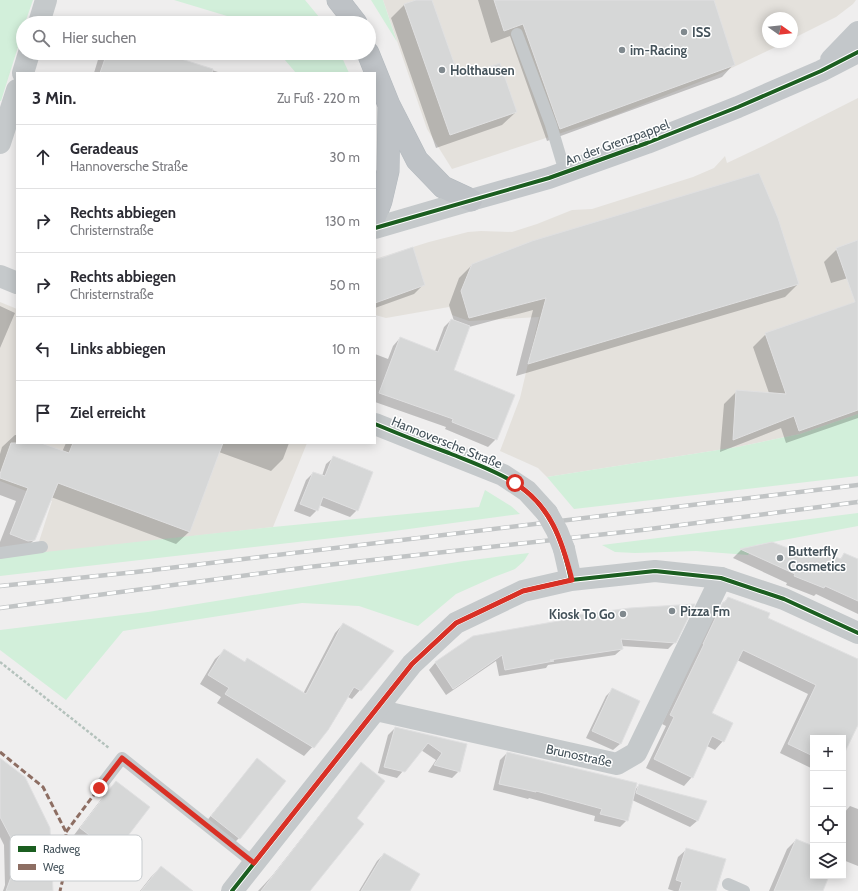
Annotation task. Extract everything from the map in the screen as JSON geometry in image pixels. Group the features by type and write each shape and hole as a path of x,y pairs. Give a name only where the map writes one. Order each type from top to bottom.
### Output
{"highway":[{"path":"338,0 351,16"},
{"path":"371,60 376,72"},
{"path":"376,73 389,105 417,160 443,187 471,200"},
{"path":"376,214 381,201 388,171 389,105"}],"main road":[{"path":"821,71 858,32"},
{"name":"An der Grenzpappel","path":"471,200 565,172 647,143 724,113 821,71 858,52"}],"street":[{"path":"41,16 46,0"},
{"path":"23,72 27,60"},
{"path":"0,143 16,93"},
{"name":"An der Grenzpappel","path":"376,228 471,200"},
{"path":"0,276 16,283"},
{"name":"Hannoversche Straße","path":"376,424 503,475 527,491 547,513 557,531 564,549 572,580"},
{"path":"232,891 412,664 456,623 523,591 572,580 655,570 720,578 784,599 858,633"},
{"name":"Brunostraße","path":"376,710 617,764 636,753 720,578"}],"lane":[{"path":"517,34 551,125 565,172"},
{"path":"0,553 42,547"},
{"path":"99,788 122,758 254,863"},
{"path":"728,884 744,891"}],"path":[{"path":"0,662 122,758"}],"shaded area":[{"path":"383,0 856,0 836,17 798,36 798,12 762,12 762,48 773,48 717,75 610,117 452,169 427,129"},
{"path":"858,98 858,414 800,434 737,447 547,477 538,468 500,451 520,398 539,317 469,321 452,315 449,307 386,318 376,315 376,259 429,242 468,232 512,232 572,210 592,209 693,177 714,168 725,156 727,163"},
{"path":"0,302 16,309 16,444 307,444 273,527 35,554 52,501 0,481"}],"green space":[{"path":"0,0 33,0 27,16 16,16 16,53 0,101"},
{"path":"174,0 305,0 318,16 227,16"},
{"path":"371,0 383,0 397,42"},
{"path":"285,60 343,60 349,72 295,72"},
{"path":"858,414 858,476 574,509 547,477 737,447 800,434"},
{"path":"485,490 511,506 520,514 394,531 0,576 0,557 273,527 479,507"},
{"path":"858,513 858,526 756,545 748,555 696,551 635,553 615,552 602,545"},
{"path":"529,553 524,561 515,569 456,594 418,626 359,606 302,603 123,631 66,700 0,650 0,630 148,612 464,561"}],"building":[{"name":"Holthausen","path":"416,0 432,0 459,77 500,63 517,112 450,135 404,4"},
{"path":"494,0 714,0 735,65 560,129 523,24 504,31"},
{"path":"105,60 184,60 213,69 212,72 100,72"},
{"path":"759,173 778,218 799,284 528,364 546,298 469,318 461,291 472,264 532,241"},
{"path":"858,240 858,410 799,431 794,416 733,440 736,390 786,394 765,333 855,302 836,248"},
{"path":"413,247 425,285 376,303 376,260"},
{"path":"451,319 470,326 454,370 515,395 497,440 452,422 453,419 379,393 400,337 438,352"},
{"path":"11,443 44,444 69,453 73,444 223,444 190,532 58,483 35,540 28,541 10,534 28,488 0,478"},
{"path":"333,456 373,472 358,511 323,497 318,511 300,504 313,472 325,476"},
{"path":"772,542 803,554 806,546 841,559 844,553 858,559 858,601 825,586 824,588 794,576 795,574 740,549"},
{"path":"728,597 770,613 768,618 858,659 858,725 846,750 846,735 810,735 810,755 788,744 816,685 743,650 712,713 733,723 724,742 712,736 693,778 654,759 674,717 670,715 723,602 725,602"},
{"path":"695,604 676,643 621,639 623,649 550,660 554,661 505,670 502,655 453,689 435,662 473,636 564,620 563,617 630,608"},
{"path":"343,623 394,651 361,691 354,687 328,730 314,748 225,694 229,688 208,675 224,649 245,662 247,658 306,694"},
{"path":"612,688 640,701 621,744 592,731"},
{"path":"395,727 467,744 460,772 434,765 442,753 428,743 405,772 384,767"},
{"path":"507,752 637,783 628,821 600,814 602,809 536,791 499,784"},
{"path":"0,758 25,777 50,828 50,835 10,836 0,817"},
{"path":"257,758 286,781 240,839 211,816"},
{"path":"361,762 385,781 357,818 364,824 310,891 261,891"},
{"path":"116,781 150,807 129,835 89,835 80,828"},
{"path":"639,784 707,801 698,821 636,793"},
{"path":"796,839 810,845 810,879 828,879 823,891 774,891"},
{"path":"686,848 726,859 716,891 679,891 682,882 676,880"},
{"path":"384,853 420,874 410,891 361,891"},
{"path":"161,866 193,891 141,891"},
{"path":"10,880 53,881 53,891 6,891"}],"railway":[{"path":"0,586 136,572 858,485"},
{"path":"0,608 309,567 642,530 858,502"}],"marked path":[{"path":"0,752 43,787 66,832 66,835"},
{"path":"66,832 99,788"},
{"path":"60,891 62,881"}],"cycle path":[{"path":"376,228 549,178 647,143 738,107 821,71 858,52"},
{"path":"376,424 504,476 528,493 538,503 556,530 565,555 571,580"},
{"path":"232,891 412,664 456,623 523,591 571,580 655,571 721,578 784,599 858,633"}],"place":[{"name":"ISS","path":"684,32"},
{"name":"im-Racing","path":"622,50"},
{"name":"Holthausen","path":"442,70"},
{"name":"Butterfly Cosmetics","path":"780,558"},
{"name":"Pizza Fm","path":"672,611"},
{"name":"Kiosk To Go","path":"623,614"}],"route":[{"path":"99,788 122,758 254,863 412,664 456,623 523,591 572,580 564,549 557,531 547,513 527,491 515,483"}]}
